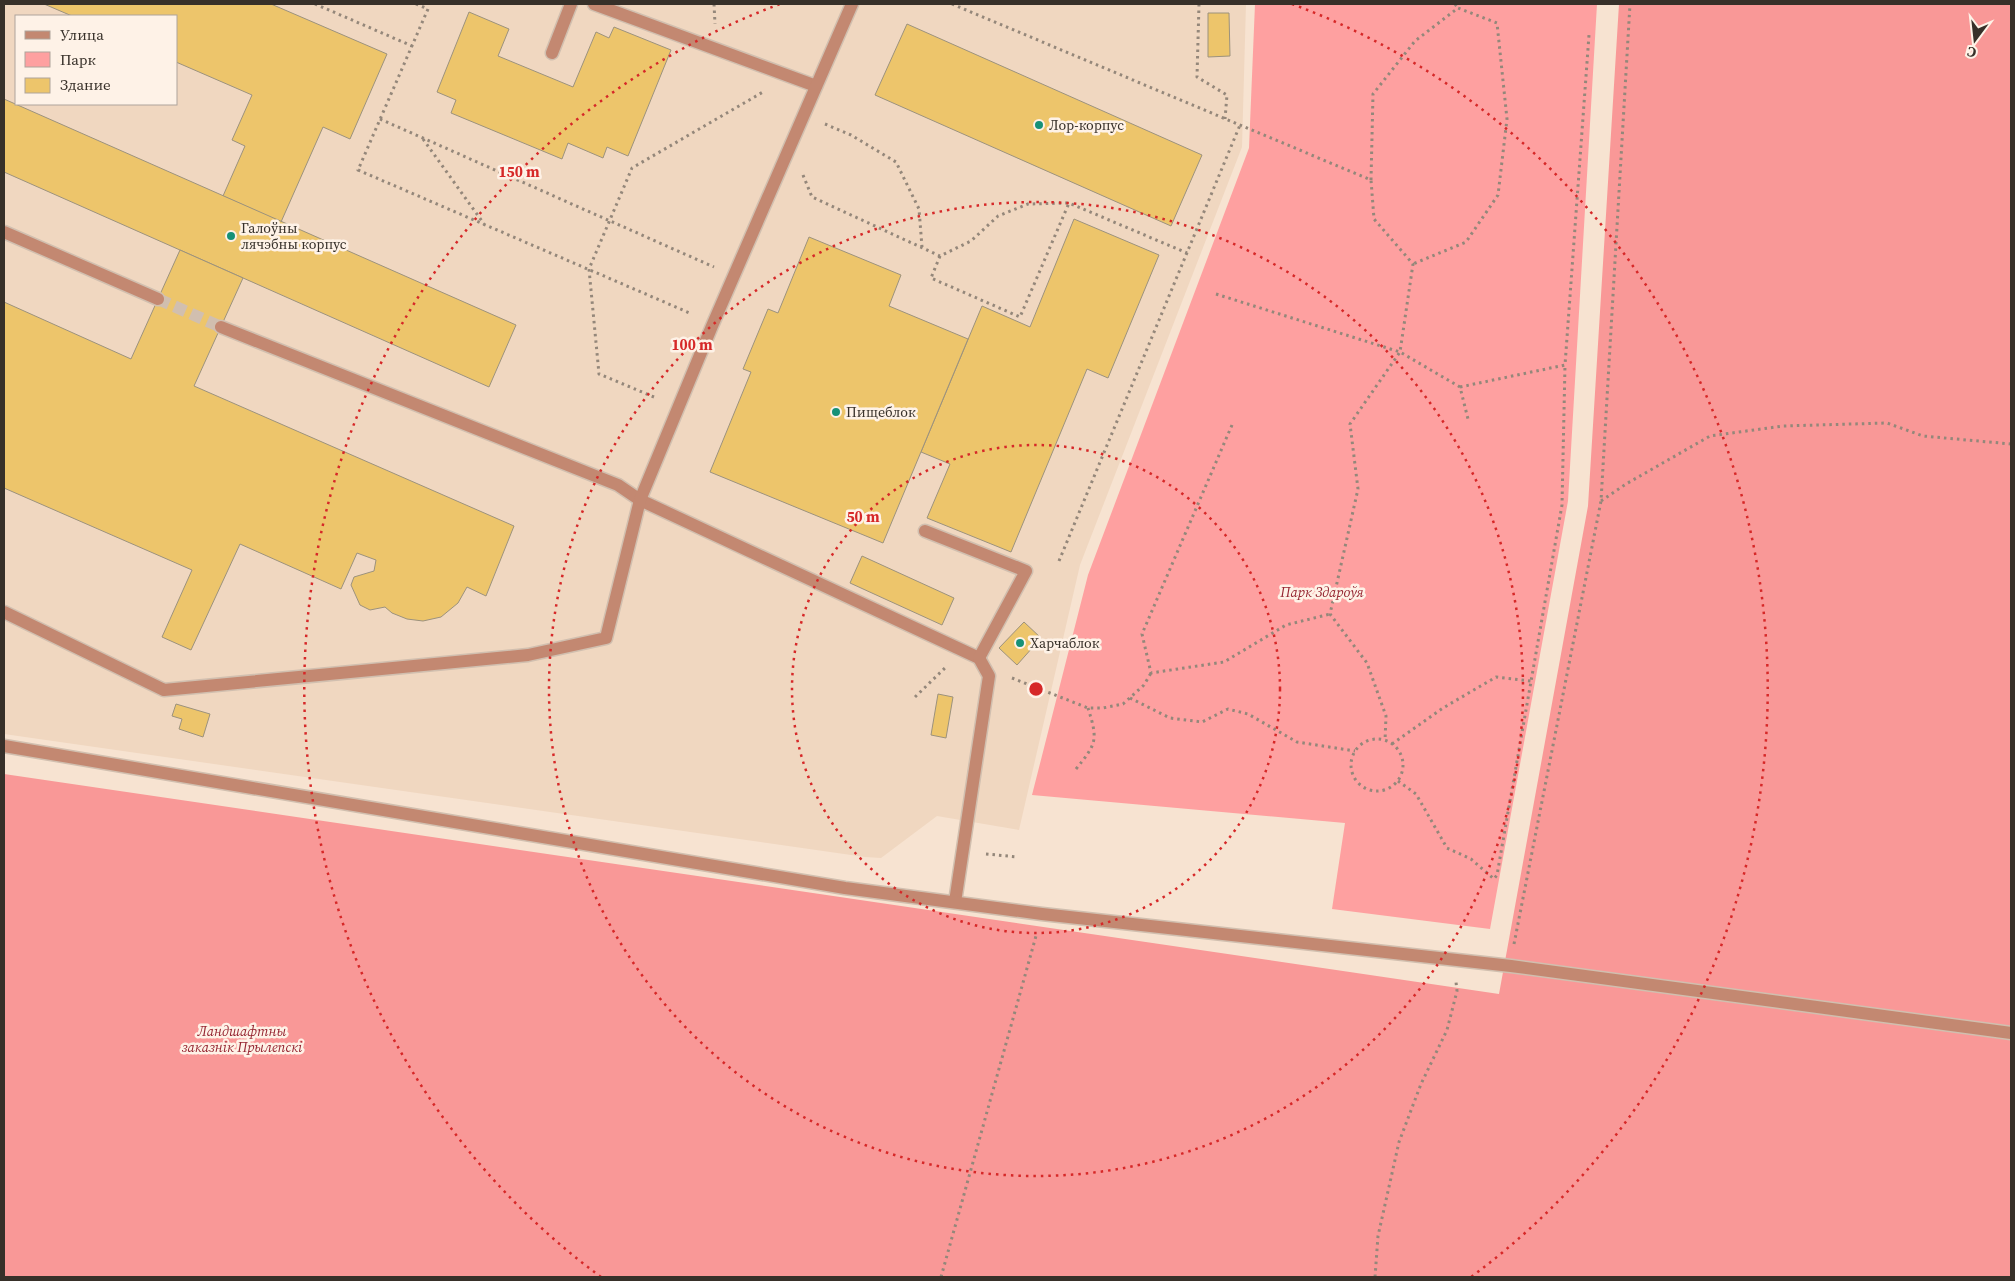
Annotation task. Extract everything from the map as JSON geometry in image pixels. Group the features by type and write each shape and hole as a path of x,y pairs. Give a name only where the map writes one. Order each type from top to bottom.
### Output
{"street":[{"path":"552,53 571,4"},
{"path":"594,4 816,86"},
{"path":"4,612 164,690 528,655 606,638 640,500 712,326 852,4"},
{"path":"4,232 158,299"},
{"path":"221,327 618,485 640,500 979,658 989,676 955,902"},
{"path":"925,531 1026,571 979,658"},
{"path":"4,746 871,892 1042,914 1511,966 2011,1033"}],"path":[{"path":"315,4 412,46"},
{"path":"416,4 428,9 358,170 690,312 712,326"},
{"path":"952,4 1371,180"},
{"path":"1198,4 1197,77 1227,95 1225,119"},
{"path":"1413,264 1466,242 1498,195 1507,119 1497,23 1458,8 1455,4"},
{"path":"1511,966 1601,502 1630,4"},
{"path":"1330,614 1358,489 1350,424 1400,352 1413,264 1374,219 1371,180 1373,94 1416,41 1458,8"},
{"path":"1398,781 1416,794 1447,848 1471,859 1494,879 1497,875 1562,505 1565,365 1589,35"},
{"path":"654,397 599,374 589,269 632,168 789,76"},
{"path":"805,115 851,135 896,162 919,209 922,248"},
{"path":"380,119 735,276"},
{"path":"1060,561 1240,125"},
{"path":"422,138 484,224"},
{"path":"804,176 812,196 940,256"},
{"path":"1069,203 1020,317 931,278 940,256 971,241 998,216 1028,204 1069,203 1187,253"},
{"path":"1216,294 1400,352 1460,387 1565,365"},
{"path":"1460,387 1468,419"},
{"path":"1601,502 1626,484 1710,436 1783,426 1887,423 1923,436 2011,444"},
{"path":"1032,686 1088,708 1103,708 1123,704 1144,685 1150,673 1142,634 1232,425"},
{"path":"1150,673 1224,662 1286,625 1330,614"},
{"path":"1330,614 1368,663 1386,716 1385,741"},
{"path":"915,697 947,666"},
{"path":"1392,744 1443,708 1496,677 1531,681"},
{"path":"1130,698 1170,718 1202,722 1228,709 1248,714 1297,742 1355,751"},
{"path":"1076,769 1091,751 1096,734 1088,708"},
{"path":"1369,741 1385,741 1392,744 1402,758 1402,774 1398,781 1384,791 1366,789 1358,784 1351,768 1355,751 1369,741"},
{"path":"963,852 1018,857"},
{"path":"941,1277 1042,914"},
{"path":"1375,1277 1378,1236 1400,1142 1421,1084 1448,1030 1457,991 1451,960"}],"shaded area":[{"path":"4,4 1246,4 1242,147 1080,565 1019,830 937,816 881,858 4,734"}],"green space":[{"name":"Парк Здароўя","path":"1255,4 1597,4 1568,501 1490,929 1332,909 1345,823 1032,795 1088,575 1249,148"},
{"name":"Ландшафтны заказнік Прылепскі","path":"1619,4 2011,4 2011,1277 4,1277 4,774 1499,994 1588,506"}],"building":[{"path":"44,4 271,4 387,54 350,139 323,127 281,222 223,196 245,146 232,140 252,95 178,63 178,15 70,15"},
{"path":"469,12 509,29 498,56 573,87 596,32 609,38 614,27 671,50 628,156 607,147 603,158 568,143 562,159 451,113 456,100 437,92"},
{"path":"1208,13 1229,13 1230,56 1208,57"},
{"name":"Лор-корпус","path":"907,24 1202,155 1171,226 875,95"},
{"name":"Галоўны лячэбны корпус","path":"4,99 516,325 489,387 4,172"},
{"path":"1074,219 1159,255 1108,378 1087,369 1011,552 927,518 950,464 921,452 982,306 1030,327"},
{"name":"Пищеблок","path":"809,237 901,275 889,306 968,339 883,543 710,472 751,372 743,369 768,309 778,313"},
{"path":"180,250 243,278 194,386 514,526 486,596 467,587 458,603 441,617 423,621 407,619 392,613 385,607 370,610 360,605 351,585 354,577 374,571 376,560 357,553 341,589 240,544 191,650 162,637 192,570 4,488 4,302 131,359"},
{"path":"862,556 954,598 942,625 850,583"},
{"name":"Харчаблок","path":"1024,622 1041,638 1017,665 999,648"},
{"path":"938,694 953,697 946,738 931,735"},
{"path":"176,704 210,714 203,737 179,729 182,719 172,716"}],"tunnel":[{"path":"158,299 221,327"}],"place":[{"name":"Лор-корпус","path":"1039,125"},
{"name":"Галоўны лячэбны корпус","path":"231,236"},
{"name":"Пищеблок","path":"836,412"},
{"name":"Харчаблок","path":"1020,643"}]}
